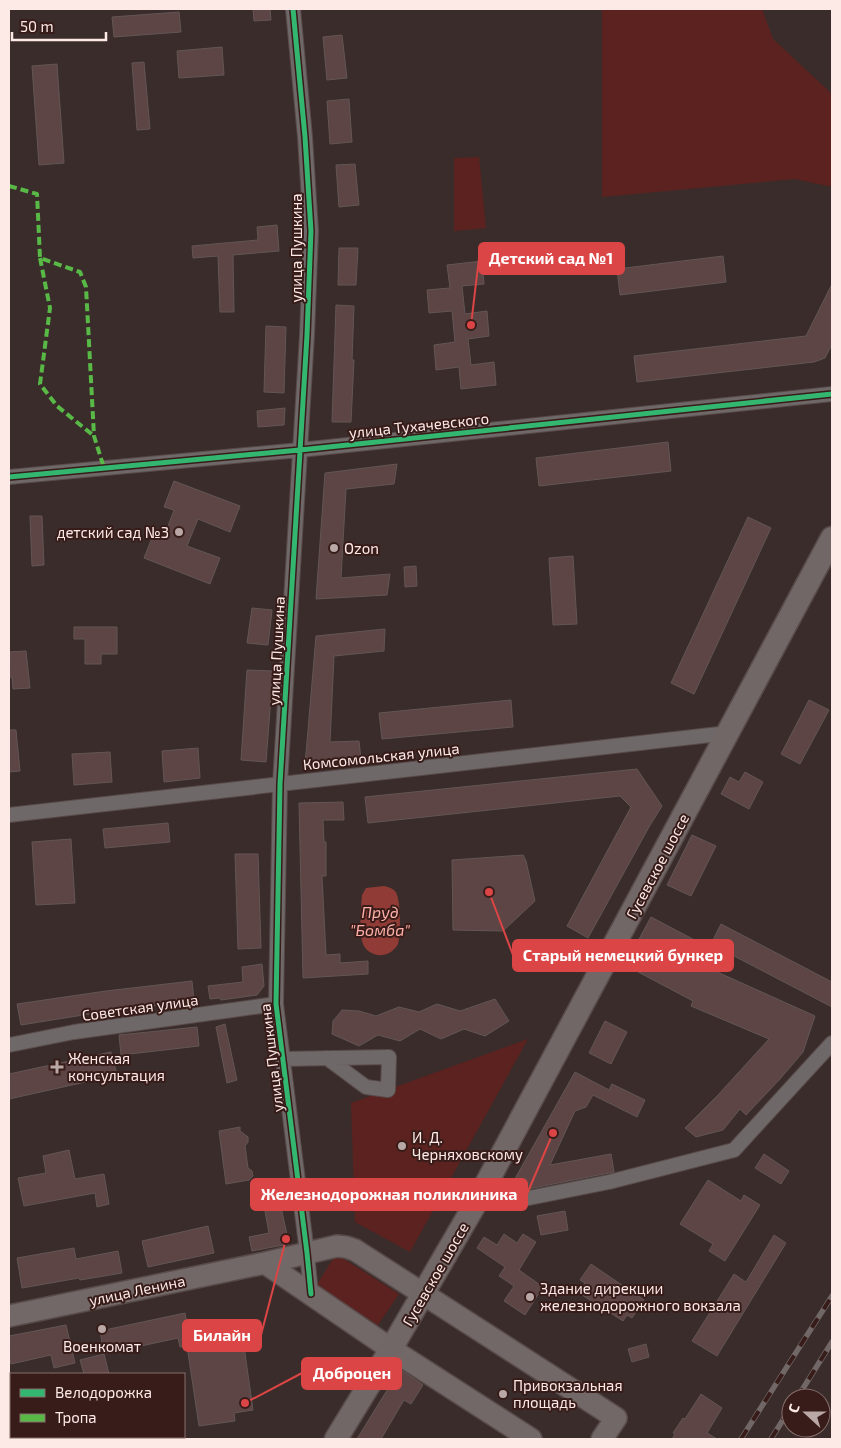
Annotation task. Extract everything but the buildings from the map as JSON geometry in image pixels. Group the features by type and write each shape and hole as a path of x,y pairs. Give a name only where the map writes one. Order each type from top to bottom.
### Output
{"highway":[{"name":"Гусевское шоссе","path":"336,1439 424,1294 477,1201 832,538"}],"main road":[{"name":"улица Ленина","path":"9,1316 265,1263 337,1246 346,1247 355,1250 616,1418 602,1439"},
{"path":"265,1263 391,1349 531,1439"}],"street":[{"name":"улица Пушкина","path":"293,9 305,137 311,231 307,335 280,784 276,1004 308,1253 310,1294"},
{"name":"улица Тухачевского","path":"9,477 300,450 832,394"},
{"name":"Комсомольская улица","path":"9,815 728,733"},
{"name":"Советская улица","path":"9,1045 74,1032 276,1004"},
{"path":"477,1201 504,1202 609,1182 734,1150 832,1043"},
{"path":"283,1059 327,1058"}],"shaded area":[{"path":"602,9 762,9 773,39 832,94 832,187 795,179 602,197"},
{"path":"479,157 486,228 454,231 454,158"},
{"path":"528,1039 410,1252 355,1222 351,1103"},
{"path":"336,1254 399,1294 378,1325 316,1286"}],"water":[{"name":"Пруд \"Бомба\"","path":"384,886 393,889 397,895 400,933 398,944 395,948 387,954 380,955 373,954 363,945 361,936 361,906 362,895 366,888"}],"railway":[{"path":"741,1439 832,1296"},
{"path":"803,1388 832,1342"},
{"path":"771,1439 781,1423"}],"marked path":[{"path":"9,186 37,194 40,258 80,272 86,287 94,436 104,468"},
{"path":"40,258 50,308 40,384 57,406 94,436"}],"cycle path":[{"path":"293,9 305,137 311,231 307,335 280,784 276,1004 311,1294"},
{"path":"9,477 300,450 832,394"}],"place":[{"name":"Детский сад №1","path":"471,325"},
{"name":"детский сад №3","path":"179,532"},
{"name":"Ozon","path":"334,548"},
{"name":"Старый немецкий бункер","path":"489,892"},
{"name":"Женская консультация","path":"57,1067"},
{"name":"Железнодорожная поликлиника","path":"553,1133"},
{"name":"И. Д. Черняховскому","path":"402,1146"},
{"name":"Билайн","path":"286,1239"},
{"name":"Здание дирекции железнодорожного вокзала","path":"530,1297"},
{"name":"Военкомат","path":"102,1329"},
{"name":"Привокзальная площадь","path":"503,1394"},
{"name":"Доброцен","path":"245,1403"}]}
